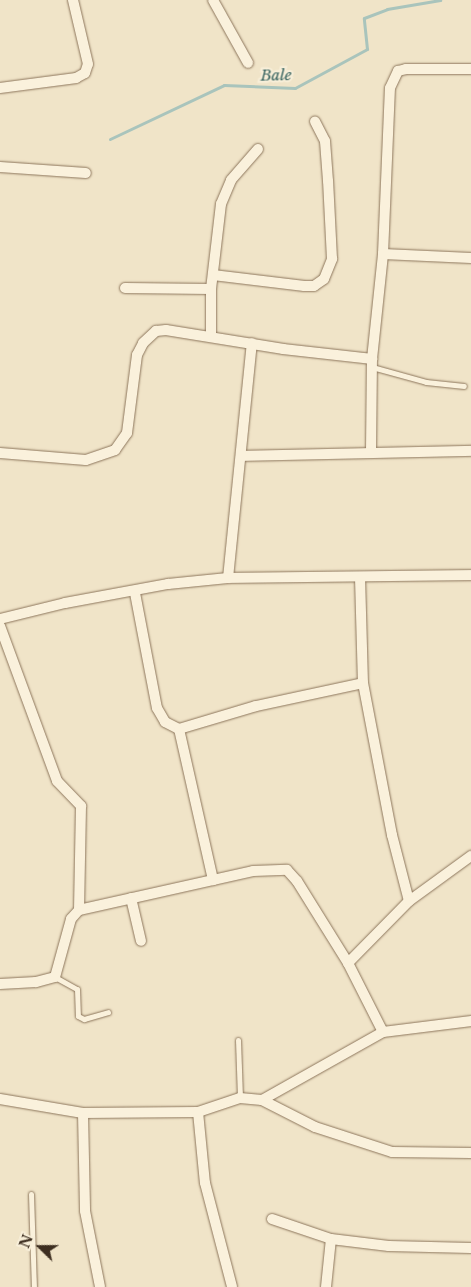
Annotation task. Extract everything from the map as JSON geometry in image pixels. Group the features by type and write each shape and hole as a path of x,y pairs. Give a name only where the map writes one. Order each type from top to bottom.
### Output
{"street":[{"path":"0,88 76,78 85,73 88,64 72,0"},
{"path":"213,0 248,62"},
{"path":"371,452 372,362 383,254 390,88 393,78 398,72 406,70 471,70"},
{"path":"213,275 304,286 314,286 324,279 332,259 328,181 325,141 315,121"},
{"path":"211,336 211,289 221,204 231,180 258,149"},
{"path":"0,167 86,173"},
{"path":"383,254 471,258"},
{"path":"125,288 211,289"},
{"path":"0,453 86,460 107,455 121,445 127,433 132,370 143,343 156,331 166,330 211,336 372,362"},
{"path":"228,578 242,456 252,343"},
{"path":"242,456 471,451"},
{"path":"0,619 65,603 135,593 168,584 228,578 471,575"},
{"path":"360,577 363,683 392,835 409,901"},
{"path":"135,593 157,708 165,722 179,730 256,706 363,683"},
{"path":"0,626 57,781 80,806 79,910"},
{"path":"179,730 213,880"},
{"path":"348,963 409,901 471,856"},
{"path":"0,984 36,982 55,976 71,919 79,910 268,868 287,870 298,881 348,963 383,1032"},
{"path":"132,898 141,941"},
{"path":"262,1100 383,1032 471,1021"},
{"path":"0,1099 83,1113 198,1112 240,1098 262,1100 315,1127 392,1152 471,1153"},
{"path":"198,1112 205,1183 232,1287"},
{"path":"83,1113 85,1211 100,1287"},
{"path":"272,1219 332,1239 389,1246 471,1248"},
{"path":"326,1287 332,1239"}],"lane":[{"path":"372,362 426,382 464,386"},
{"path":"55,976 77,988 78,1016 84,1018 108,1012"},
{"path":"238,1040 240,1098"},
{"path":"31,1194 34,1287"}],"waterway":[{"name":"Bale","path":"110,139 224,85 295,88 367,49 364,18 387,9 440,0"}]}
